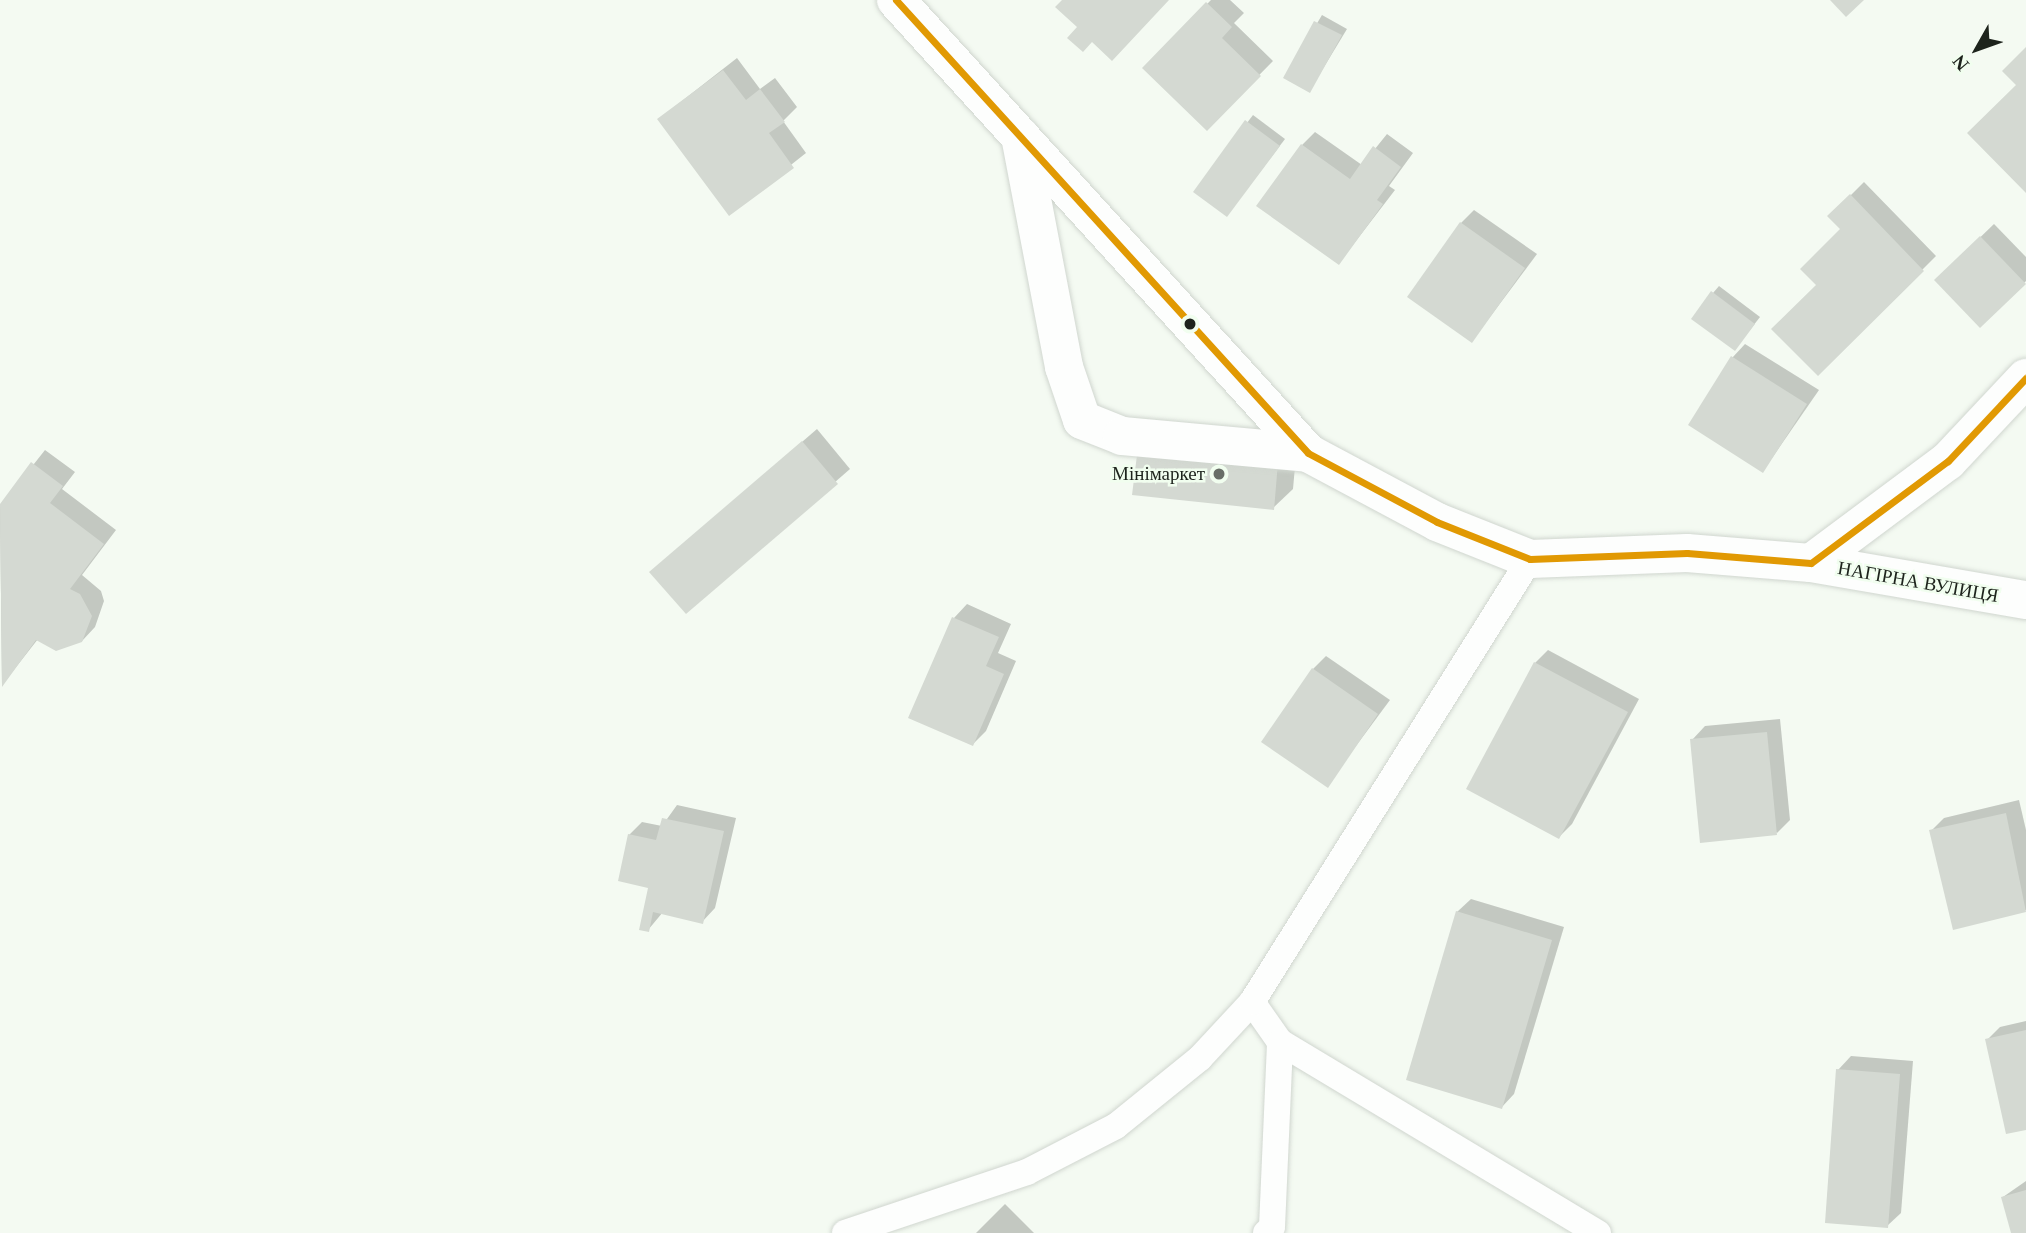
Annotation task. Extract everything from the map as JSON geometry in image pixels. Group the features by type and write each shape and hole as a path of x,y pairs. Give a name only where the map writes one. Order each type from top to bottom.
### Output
{"street":[{"name":"НАГІРНА ВУЛИЦЯ","path":"896,0 1308,453 1437,522 1530,559 1687,553 1811,563 2026,600"},
{"path":"1020,136 1063,367 1082,420 1122,436 1308,453"},
{"name":"НАГІРНА ВУЛИЦЯ","path":"1811,563 1948,461 2026,378"}],"lane":[{"path":"845,1233 1027,1172 1116,1126 1200,1058 1252,1002 1530,559"},
{"path":"1252,1002 1280,1042 1598,1233"},
{"path":"1272,1231 1280,1042"}],"building":[{"path":"1062,0 1169,0 1112,61 1092,42 1083,52 1067,38 1077,27 1055,7"},
{"path":"1830,0 1864,0 1846,17"},
{"path":"1206,2 1232,27 1222,38 1261,76 1207,131 1142,68"},
{"path":"1314,21 1342,35 1310,93 1283,78"},
{"path":"2026,47 2026,193 1967,133 2016,85 2002,71"},
{"path":"723,70 746,100 760,89 785,122 769,133 794,168 729,216 657,119"},
{"path":"1245,120 1280,146 1227,217 1193,192"},
{"path":"1301,144 1350,179 1373,146 1401,167 1377,200 1383,204 1339,265 1256,206"},
{"path":"1850,194 1924,271 1818,376 1771,329 1816,285 1800,269 1840,229 1827,216"},
{"path":"1460,222 1525,268 1472,343 1407,297"},
{"path":"1980,236 2026,284 1980,328 1934,280"},
{"path":"1711,291 1755,324 1735,351 1691,319"},
{"path":"1731,356 1807,404 1763,473 1688,425"},
{"path":"802,441 838,484 686,614 649,572"},
{"path":"1138,447 1278,462 1274,510 1132,495"},
{"path":"31,462 63,486 50,503 104,544 70,589 80,594 92,616 82,642 56,651 36,640 2,687 0,504"},
{"path":"952,617 999,637 986,666 1004,674 973,746 908,718"},
{"path":"1534,662 1628,712 1559,839 1466,789"},
{"path":"1312,668 1378,714 1328,788 1261,742"},
{"path":"1767,732 1777,835 1700,843 1690,739"},
{"path":"2006,813 2026,912 1953,930 1929,830"},
{"path":"662,818 724,831 703,924 653,912 649,932 639,930 648,888 618,881 628,834 656,840"},
{"path":"1456,911 1552,940 1502,1109 1406,1080"},
{"path":"2026,1030 2026,1130 2006,1134 1985,1039"},
{"path":"1836,1069 1900,1074 1888,1228 1825,1223"},
{"path":"2026,1190 2026,1233 2011,1233 2001,1197"}],"transit line":[{"path":"896,0 1308,453 1437,522 1530,559 1687,553 1811,563 1948,461 2026,378"}],"place":[{"name":"Мінімаркет","path":"1219,474"}]}
